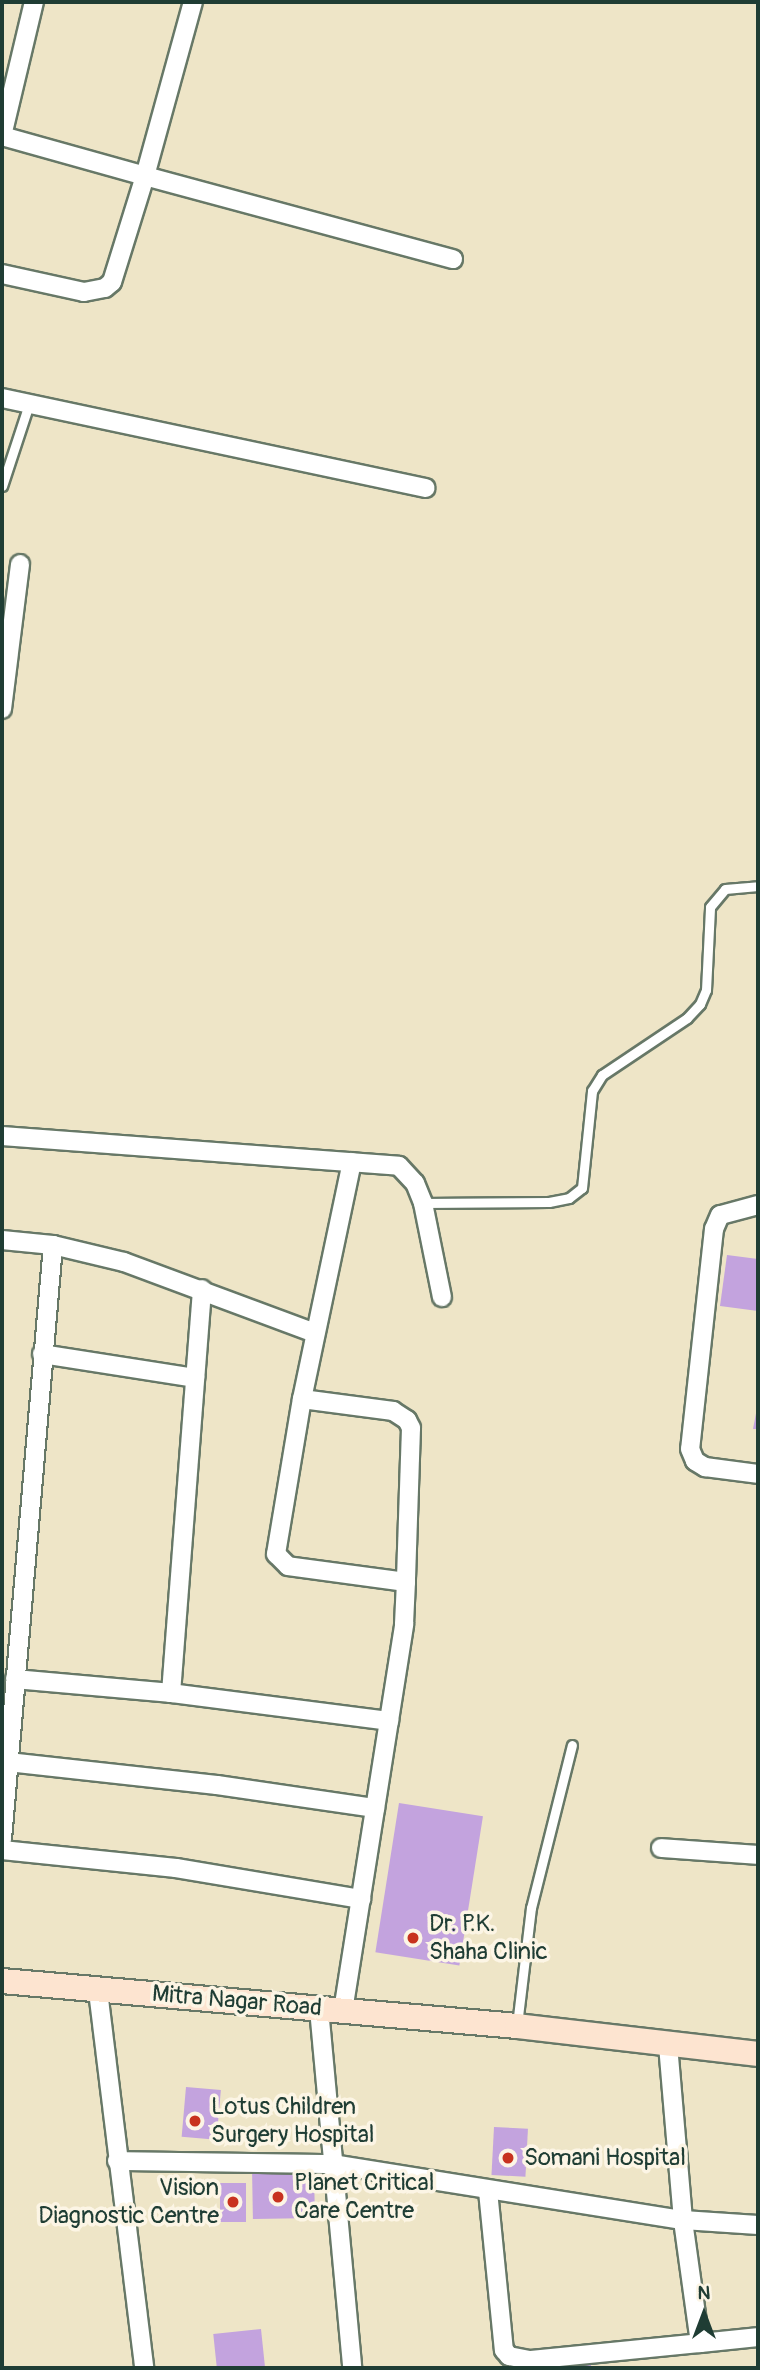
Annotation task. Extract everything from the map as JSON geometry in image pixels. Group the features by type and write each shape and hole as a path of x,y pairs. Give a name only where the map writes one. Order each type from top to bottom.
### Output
{"street":[{"path":"34,2 2,136 453,259"},
{"path":"2,274 84,292 105,288 112,282 145,176 193,2"},
{"path":"2,398 426,488"},
{"path":"2,700 20,564"},
{"path":"2,1136 399,1166 415,1183 423,1203 442,1297"},
{"path":"352,1162 315,1333 276,1545 280,1561 405,1582"},
{"path":"758,1205 720,1215 714,1229 690,1449 695,1461 705,1467 758,1474"},
{"path":"2,1240 53,1245 202,1289 315,1333"},
{"path":"2,1839 53,1245"},
{"path":"171,1693 202,1289"},
{"path":"43,1354 195,1378"},
{"path":"302,1399 393,1411 407,1420 411,1429 404,1624 362,1899 331,2010 332,2164 352,2368"},
{"path":"15,1679 171,1693 389,1721"},
{"path":"8,1762 217,1785 375,1808"},
{"path":"661,1848 758,1856"},
{"path":"2,1850 176,1868 362,1899"},
{"name":"Mitra Nagar Road","path":"2,1981 517,2026 758,2054"},
{"path":"98,1991 144,2368"},
{"path":"668,2045 683,2220 700,2343"},
{"path":"117,2161 332,2164 683,2220 758,2225"},
{"path":"488,2191 504,2350 509,2356 530,2360 758,2337"}],"lane":[{"path":"2,486 29,404"},
{"path":"423,1203 549,1202 569,1198 582,1188 592,1091 602,1076 687,1018 700,1004 706,990 710,907 725,888 758,886"},
{"path":"517,2026 529,1919 572,1745"}],"building":[{"path":"727,1255 758,1259 758,1311 720,1306"},
{"path":"758,1403 758,1429 753,1429"},
{"path":"399,1803 483,1816 459,1965 375,1952"},
{"path":"186,2087 221,2090 217,2140 182,2137"},
{"path":"494,2127 528,2129 525,2177 491,2175"},
{"path":"314,2167 315,2218 253,2219 252,2168"},
{"name":"Vision Diagnostic Centre","path":"220,2183 246,2183 246,2222 220,2222"},
{"path":"261,2329 265,2368 217,2368 213,2334"},
{"path":"591,2361 591,2368 552,2368 552,2364"}],"place":[{"name":"Dr. P.K. Shaha Clinic","path":"413,1938"},
{"name":"Lotus Children Surgery Hospital","path":"195,2121"},
{"name":"Somani Hospital","path":"508,2158"},
{"name":"Planet Critical Care Centre","path":"278,2197"},
{"name":"Vision Diagnostic Centre","path":"233,2202"}]}
